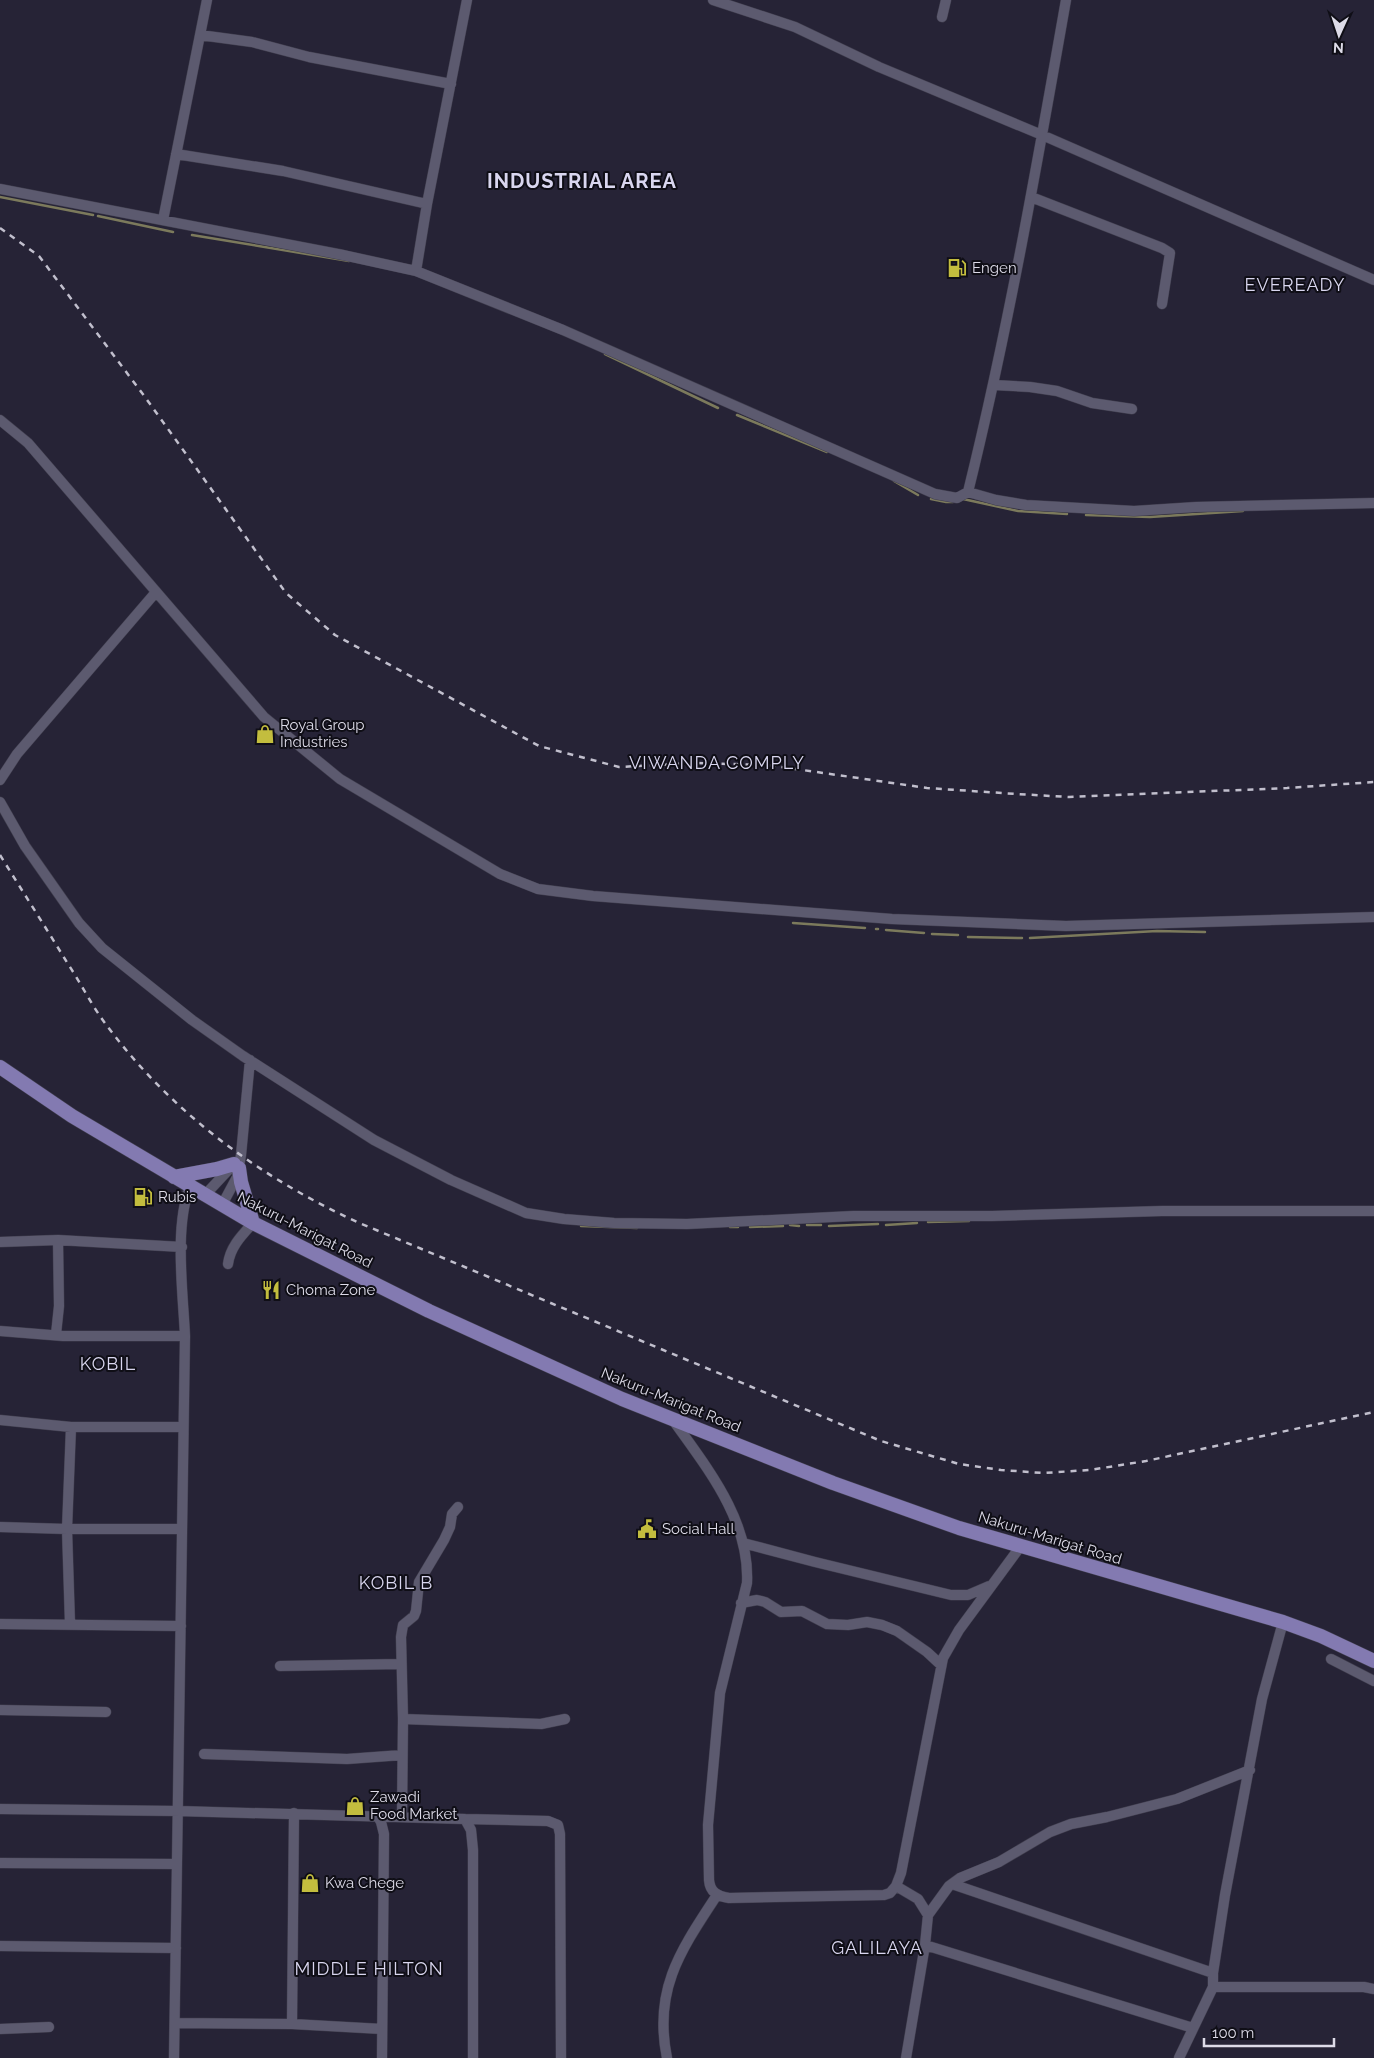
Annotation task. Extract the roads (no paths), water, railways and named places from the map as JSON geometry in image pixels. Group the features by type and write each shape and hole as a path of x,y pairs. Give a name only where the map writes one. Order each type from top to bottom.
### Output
{"main road":[{"name":"Nakuru-Marigat Road","path":"0,1067 72,1116 204,1196 253,1223 429,1311 596,1387 833,1483 959,1528 1283,1622 1321,1636 1374,1661"},
{"path":"174,1177 217,1170 238,1164 240,1182 253,1223"}],"street":[{"path":"163,220 207,0"},
{"path":"416,271 427,204 467,0"},
{"path":"713,0 795,27 879,67 1042,135 1374,280"},
{"path":"942,18 946,0"},
{"path":"968,492 994,385 1032,198 1066,0"},
{"path":"200,35 252,42 310,57 451,84"},
{"path":"176,154 283,171 427,204"},
{"path":"0,190 163,220 416,271 563,330 934,494 957,498 968,492 996,500 1026,505 1134,511 1196,507 1374,503"},
{"path":"1032,198 1162,248 1170,253 1162,304"},
{"path":"994,385 1057,391 1092,403 1132,409"},
{"path":"0,420 28,443 264,717 340,779 500,874 538,889 593,896 892,919 1066,926 1374,917"},
{"path":"0,780 17,754 156,592"},
{"path":"0,802 25,846 79,923 102,948 192,1020 374,1140 426,1168 513,1208 526,1212 558,1218 614,1223 687,1224 853,1216 992,1216 1162,1211 1374,1211"},
{"path":"222,1205 233,1186 238,1164 250,1060"},
{"path":"204,1196 238,1164"},
{"path":"174,2058 185,1336 182,1247 186,1198 190,1186"},
{"path":"228,1264 229,1255 253,1223"},
{"path":"0,1242 58,1240 182,1247"},
{"path":"56,1334 59,1306 58,1240"},
{"path":"0,1331 63,1336 185,1336"},
{"path":"672,1419 723,1493 743,1543 748,1570 747,1583 720,1693 712,1772 708,1825 709,1880 710,1887 718,1895 729,1898 877,1895 890,1893 896,1886 901,1873 942,1658 959,1630 1020,1546"},
{"path":"0,1420 71,1427 183,1427"},
{"path":"70,1624 67,1530 71,1427"},
{"path":"402,1817 403,1719 401,1637 403,1625 414,1616 419,1582 444,1540 450,1527 452,1514 458,1507"},
{"path":"0,1527 67,1530 182,1529"},
{"path":"743,1543 951,1595 968,1595 991,1585"},
{"path":"741,1603 757,1600 765,1602 776,1611 802,1611 827,1624 848,1625 867,1622 882,1625 897,1631 928,1652 941,1665"},
{"path":"1179,2058 1213,1986 1213,1973 1225,1895 1262,1699 1283,1622"},
{"path":"0,1624 181,1626"},
{"path":"1331,1659 1374,1681"},
{"path":"280,1666 401,1664"},
{"path":"0,1710 106,1712"},
{"path":"403,1719 541,1724 565,1719"},
{"path":"204,1754 348,1759 402,1754"},
{"path":"906,2058 928,1916 938,1899 952,1884 960,1878 999,1862 1034,1841 1064,1827 1177,1799 1250,1770"},
{"path":"0,1809 294,1814 548,1821 558,1824 560,1834 561,2058"},
{"path":"292,2024 294,1814"},
{"path":"378,1817 382,1822 384,1834 382,2058"},
{"path":"465,1819 471,1830 473,1850 473,2058"},
{"path":"0,1863 177,1864"},
{"path":"952,1884 1213,1973"},
{"path":"896,1886 918,1899 928,1916"},
{"path":"667,2058 663,2015 665,1996 672,1971 693,1932 718,1895"},
{"path":"925,1945 1193,2028"},
{"path":"0,1946 176,1948"},
{"path":"1213,1986 1364,1987 1374,1989"},
{"path":"176,2022 292,2024 382,2029"},
{"path":"0,2029 49,2028"}],"waterway":[{"path":"0,197 93,215"},
{"path":"98,216 173,232"},
{"path":"192,235 349,261"},
{"path":"605,354 718,408"},
{"path":"737,415 827,452"},
{"path":"894,481 918,495"},
{"path":"931,499 953,502"},
{"path":"963,499 1018,511 1067,514"},
{"path":"1086,515 1150,517 1243,511"},
{"path":"793,923 865,928"},
{"path":"886,930 924,933"},
{"path":"1030,938 1157,931 1205,932"},
{"path":"932,934 958,935"},
{"path":"968,937 1022,938"},
{"path":"928,1222 969,1221"},
{"path":"886,1225 917,1223"},
{"path":"829,1226 878,1224"},
{"path":"790,1225 799,1226"},
{"path":"807,1225 821,1225"},
{"path":"581,1226 637,1228"},
{"path":"750,1227 783,1226"},
{"path":"730,1227 738,1227"}],"railway":[{"path":"0,228 39,256 145,397 286,593 335,635 539,746 619,767 694,763 768,765 927,788 1069,797 1287,788 1374,782"},
{"path":"0,855 102,1019 128,1052 185,1111 216,1137 284,1184 357,1222 881,1441 959,1464 1043,1473 1090,1470 1146,1461 1374,1412"}],"place":[{"name":"Engen","path":"957,268"},
{"name":"Royal Group Industries","path":"265,734"},
{"name":"Rubis","path":"143,1197"},
{"name":"Choma Zone","path":"271,1290"},
{"name":"Social Hall","path":"647,1529"},
{"name":"Zawadi Food Market","path":"355,1806"},
{"name":"Kwa Chege","path":"310,1883"}],"district":[{"name":"INDUSTRIAL AREA","path":"582,181"},
{"name":"EVEREADY","path":"1295,284"},
{"name":"VIWANDA COMPLY","path":"717,762"},
{"name":"KOBIL","path":"108,1363"},
{"name":"KOBIL B","path":"396,1582"},
{"name":"GALILAYA","path":"877,1947"},
{"name":"MIDDLE HILTON","path":"369,1968"}]}
